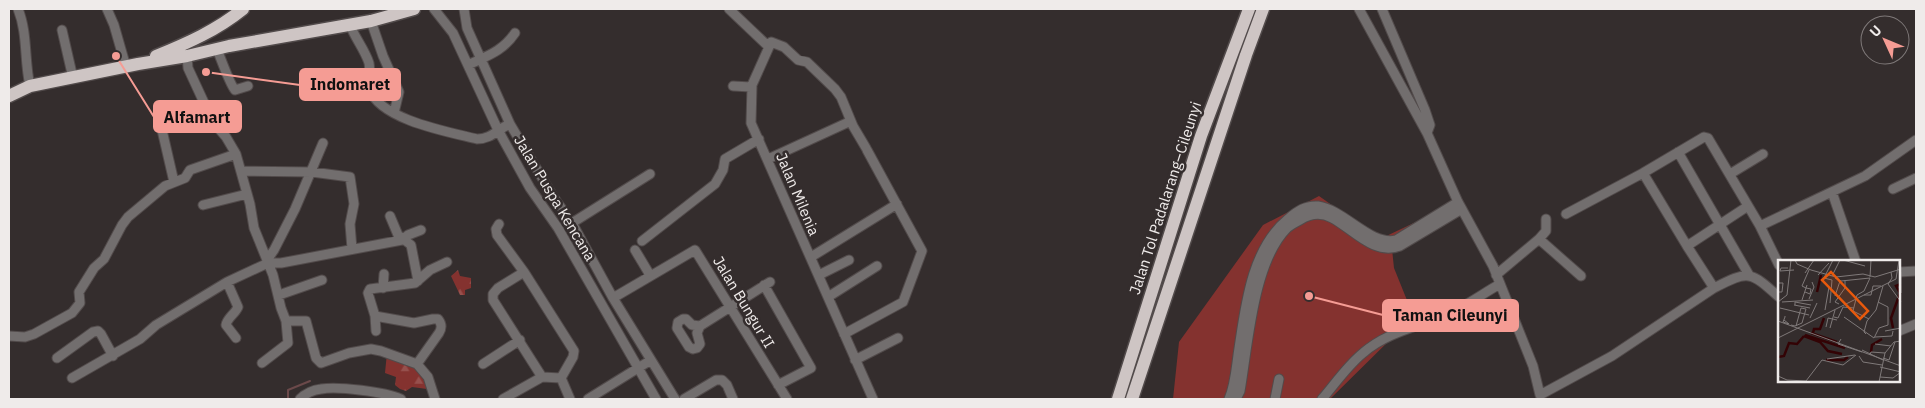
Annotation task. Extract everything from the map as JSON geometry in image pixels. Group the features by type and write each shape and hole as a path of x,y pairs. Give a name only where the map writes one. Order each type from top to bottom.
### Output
{"highway":[{"path":"132,65 188,43 224,24 243,9"},
{"path":"9,96 30,86 132,65 371,21 414,9"},
{"name":"Jalan Tol Padalarang–Cileunyi","path":"1118,399 1200,136 1249,9"},
{"name":"Jalan Tol Padalarang–Cileunyi","path":"1132,399 1242,65 1263,9"},
{"path":"223,48 222,32 224,24"}],"street":[{"path":"18,9 25,33 27,74 30,86"},
{"path":"107,9 132,65"},
{"name":"Jalan Puspa Kencana","path":"434,9 453,33 498,130 530,188 558,228 656,399"},
{"name":"Jalan Puspa Kencana","path":"464,9 467,28 510,124 554,198 572,223 614,298 675,399"},
{"path":"729,9 759,36 768,47 774,42 784,47 798,60 807,62 841,97 851,121 922,251 903,302 844,334"},
{"path":"1359,9 1427,133 1460,205 1493,266 1533,366 1541,397 1612,356 1714,288 1731,279 1749,275 1756,278 1778,296"},
{"path":"1382,9 1425,110 1430,125 1427,133"},
{"path":"371,21 383,56 399,92 394,113"},
{"path":"350,25 369,62 370,89 381,105 413,122 477,139 492,136 498,130 510,124"},
{"path":"62,30 73,78"},
{"path":"468,65 508,44 515,33"},
{"name":"Jalan Milenia","path":"768,47 751,87 752,123 798,233 812,257 872,399"},
{"path":"223,48 233,88 235,90 248,86"},
{"path":"187,56 188,68 214,122 236,154 254,228 268,261 286,321 288,343 262,363"},
{"path":"733,86 751,87"},
{"path":"159,117 174,182"},
{"path":"768,159 851,121"},
{"path":"1566,214 1706,137 1760,226 1778,263"},
{"path":"642,241 715,184 723,170 725,159 759,138"},
{"path":"1760,226 1794,208 1865,176 1916,140"},
{"path":"268,261 312,172 323,143"},
{"path":"1678,152 1749,275"},
{"path":"9,336 30,336 72,313 80,303 79,292 94,268 104,259 122,225 153,194 165,186 185,178 190,170 236,154"},
{"path":"1730,174 1763,154"},
{"path":"241,171 312,172 350,178 354,204 350,224 352,249"},
{"path":"1643,173 1686,246 1714,288"},
{"path":"572,223 650,174"},
{"path":"1893,189 1916,178"},
{"path":"530,188 544,180"},
{"path":"1832,192 1855,260"},
{"path":"203,205 247,194"},
{"path":"812,257 897,204"},
{"path":"1236,399 1240,391 1255,300 1268,257 1288,227 1307,216 1318,213 1332,218 1373,244 1387,249 1460,205"},
{"path":"1228,399 1234,385 1247,298 1266,244 1283,223 1300,209 1316,206 1331,209 1378,239 1398,243"},
{"path":"1686,246 1748,206"},
{"path":"390,216 397,234 402,240 406,240 411,245 418,281"},
{"path":"1322,399 1353,363 1376,344 1396,331 1455,311 1498,280 1546,231 1546,219"},
{"path":"499,224 496,229 497,235 524,272 574,351 573,358 561,378"},
{"path":"72,378 140,339 176,312 227,282 268,261 281,262 372,247 402,240 408,235 421,230"},
{"path":"1539,239 1581,276"},
{"path":"635,250 650,276"},
{"name":"Jalan Bungur II","path":"614,298 695,250 786,399"},
{"path":"819,275 848,260"},
{"path":"376,331 375,316 368,293 370,289 415,284 430,270 447,262"},
{"path":"828,297 878,266"},
{"path":"1900,272 1916,271"},
{"path":"524,272 498,288 493,294 493,300 542,377"},
{"path":"383,288 384,274"},
{"path":"279,295 322,280"},
{"path":"227,282 238,307 226,325 236,338"},
{"path":"700,326 767,283 811,368 778,385"},
{"path":"375,316 414,323 438,319 442,328 417,364"},
{"path":"286,321 306,320 316,358 321,363 349,353 371,349 417,364 428,378 435,399"},
{"path":"1900,331 1916,324"},
{"path":"57,358 93,332 98,331 113,356"},
{"path":"855,360 898,338"},
{"path":"483,364 520,340"},
{"path":"588,399 602,396 651,360"},
{"path":"503,399 542,377 561,378"},
{"path":"561,378 570,399"},
{"path":"1275,399 1279,379"},
{"path":"684,399 716,380 722,380 734,399"},
{"path":"300,399 307,393 320,389 339,389 394,396 401,399"},
{"path":"339,389 345,399"}],"green space":[{"path":"1319,196 1380,239 1458,202 1392,249 1394,268 1417,325 1400,330 1330,399 1173,399 1179,342 1263,225"},
{"path":"458,270 460,276 471,278 471,288 465,290 465,295 460,295 451,276"},
{"path":"387,353 418,371 426,382 427,389 412,387 406,391 395,385 396,377 385,373"}],"waterway":[{"path":"288,399 288,390 310,381"}],"place":[{"name":"Alfamart","path":"116,56"},
{"name":"Indomaret","path":"206,72"},
{"name":"Taman Cileunyi","path":"1309,296"}]}
